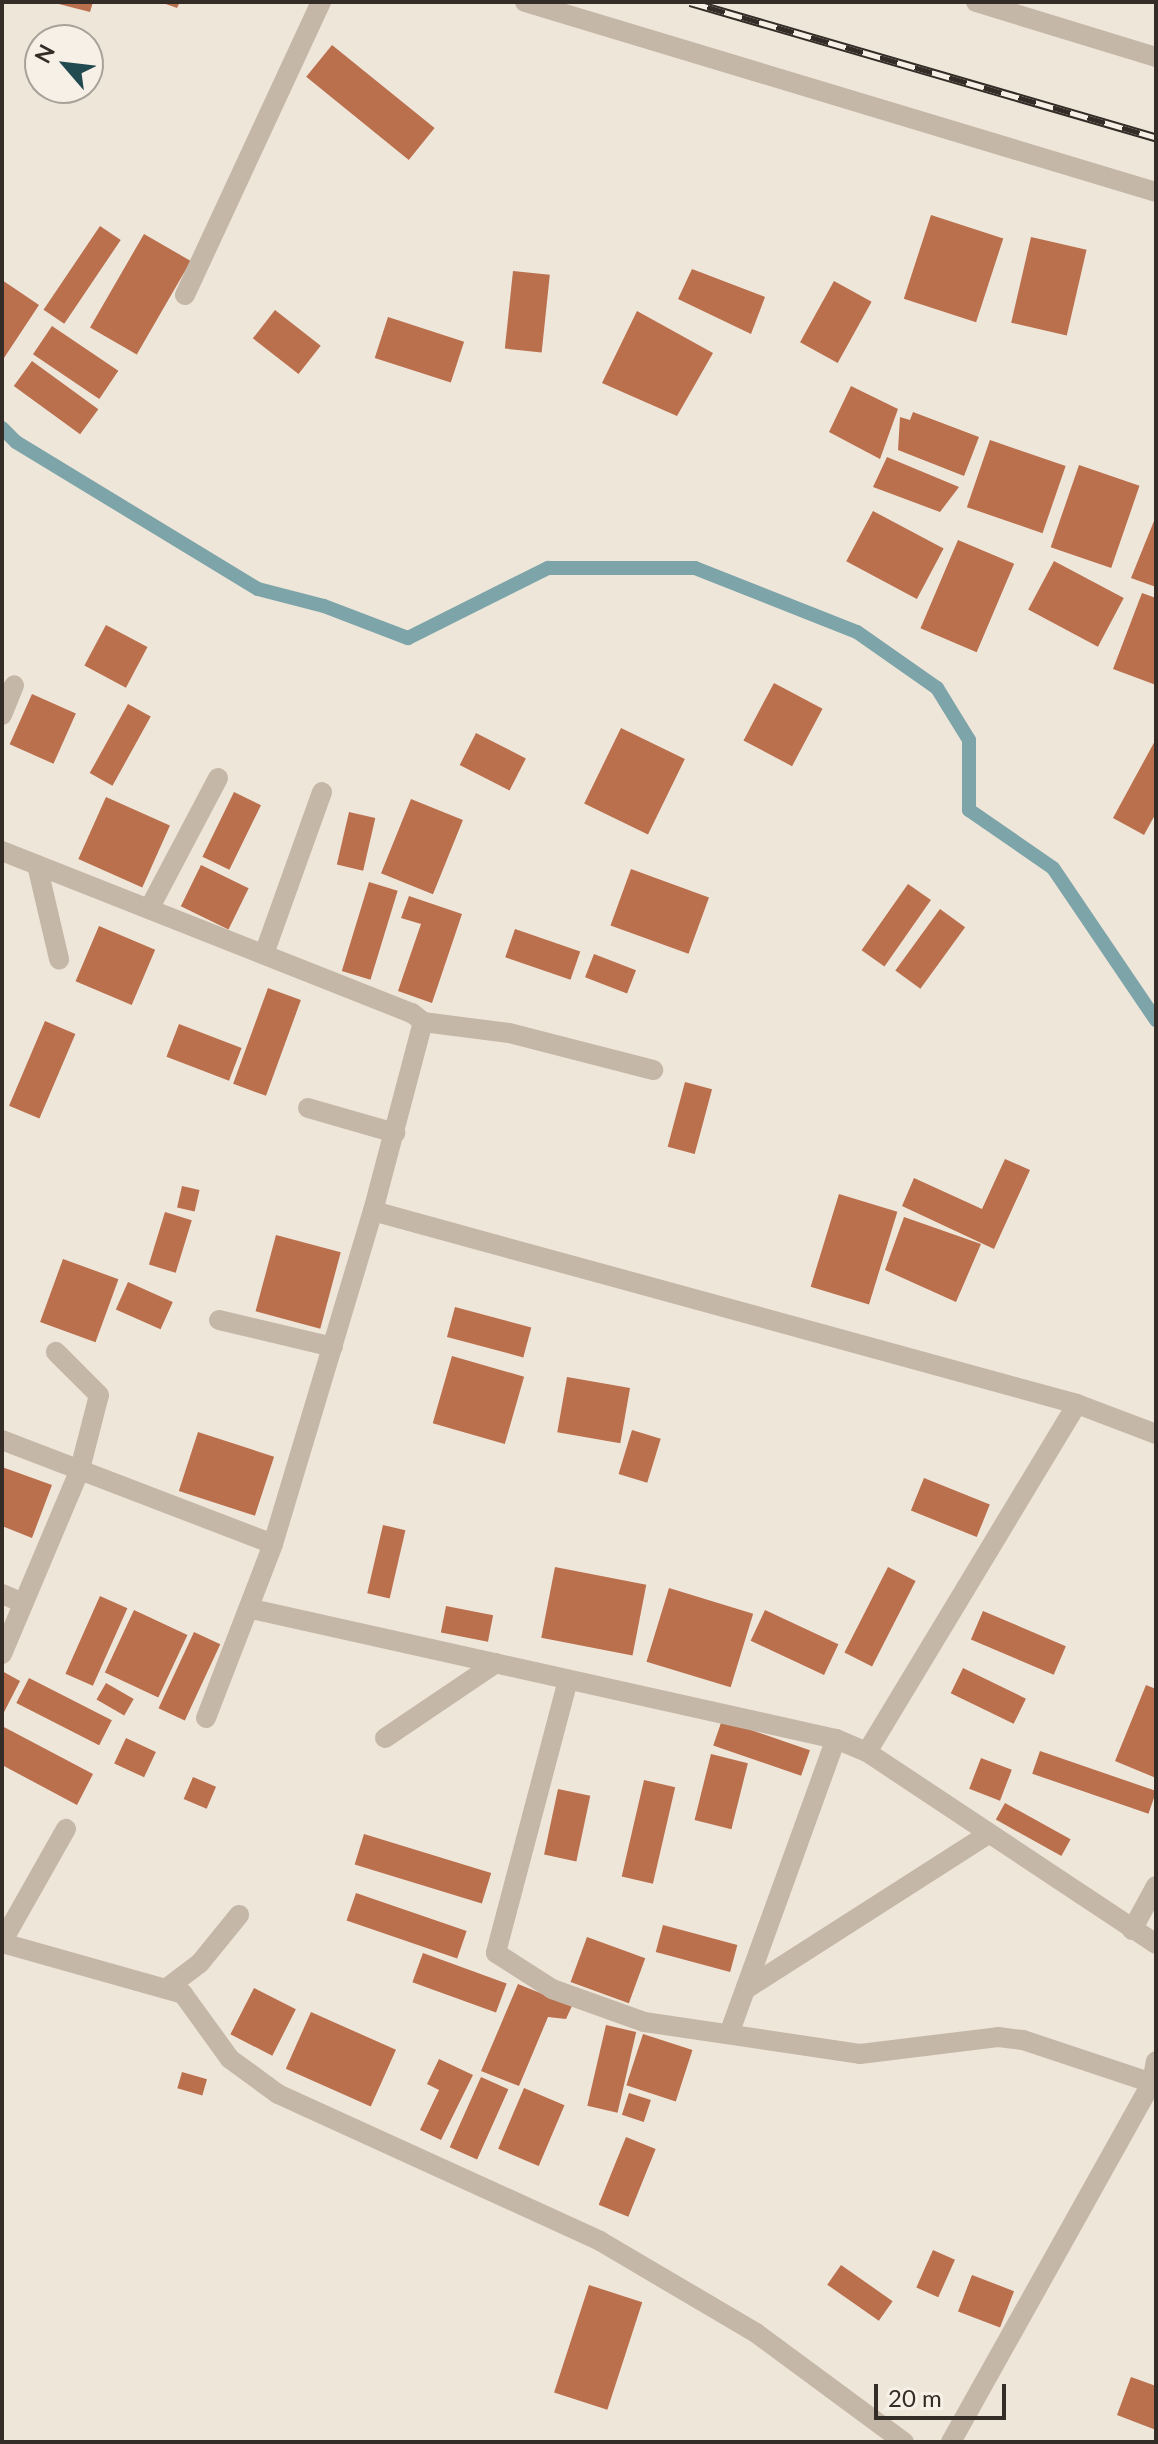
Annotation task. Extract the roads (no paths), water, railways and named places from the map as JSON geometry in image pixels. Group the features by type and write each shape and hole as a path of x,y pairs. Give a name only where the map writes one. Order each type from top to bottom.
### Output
{"street":[{"path":"185,295 321,2"},
{"path":"525,2 1156,192"},
{"path":"976,2 1156,57"},
{"path":"2,715 14,685"},
{"path":"149,909 218,778"},
{"path":"264,954 322,792"},
{"path":"2,851 412,1013 423,1022 509,1033 653,1070"},
{"path":"37,865 59,959"},
{"path":"206,1718 252,1609 273,1544 373,1211 423,1022"},
{"path":"308,1108 395,1133"},
{"path":"373,1211 1077,1404 1156,1434"},
{"path":"219,1320 333,1347"},
{"path":"2,1654 80,1469 99,1395 56,1352"},
{"path":"867,1752 1077,1404"},
{"path":"2,1440 273,1544"},
{"path":"2,1594 23,1603"},
{"path":"252,1609 836,1739 867,1752 987,1835 1156,1944"},
{"path":"385,1738 496,1663"},
{"path":"568,1680 496,1953 552,1989 644,2022 860,2054 998,2037 1023,2040 1152,2083"},
{"path":"729,2034 836,1739"},
{"path":"66,1829 2,1942 183,1994 230,2059 278,2094 600,2241 756,2333 904,2442"},
{"path":"746,1989 987,1835"},
{"path":"1132,1930 1156,1886"},
{"path":"167,1988 200,1963 239,1915"},
{"path":"951,2442 1152,2083 1156,2061"}],"waterway":[{"path":"2,428 16,442 258,589 324,606 408,638 548,568 695,568 857,632 937,688 969,740 969,810 1053,868 1156,1020"}],"railway":[{"path":"690,2 1156,137"}]}
